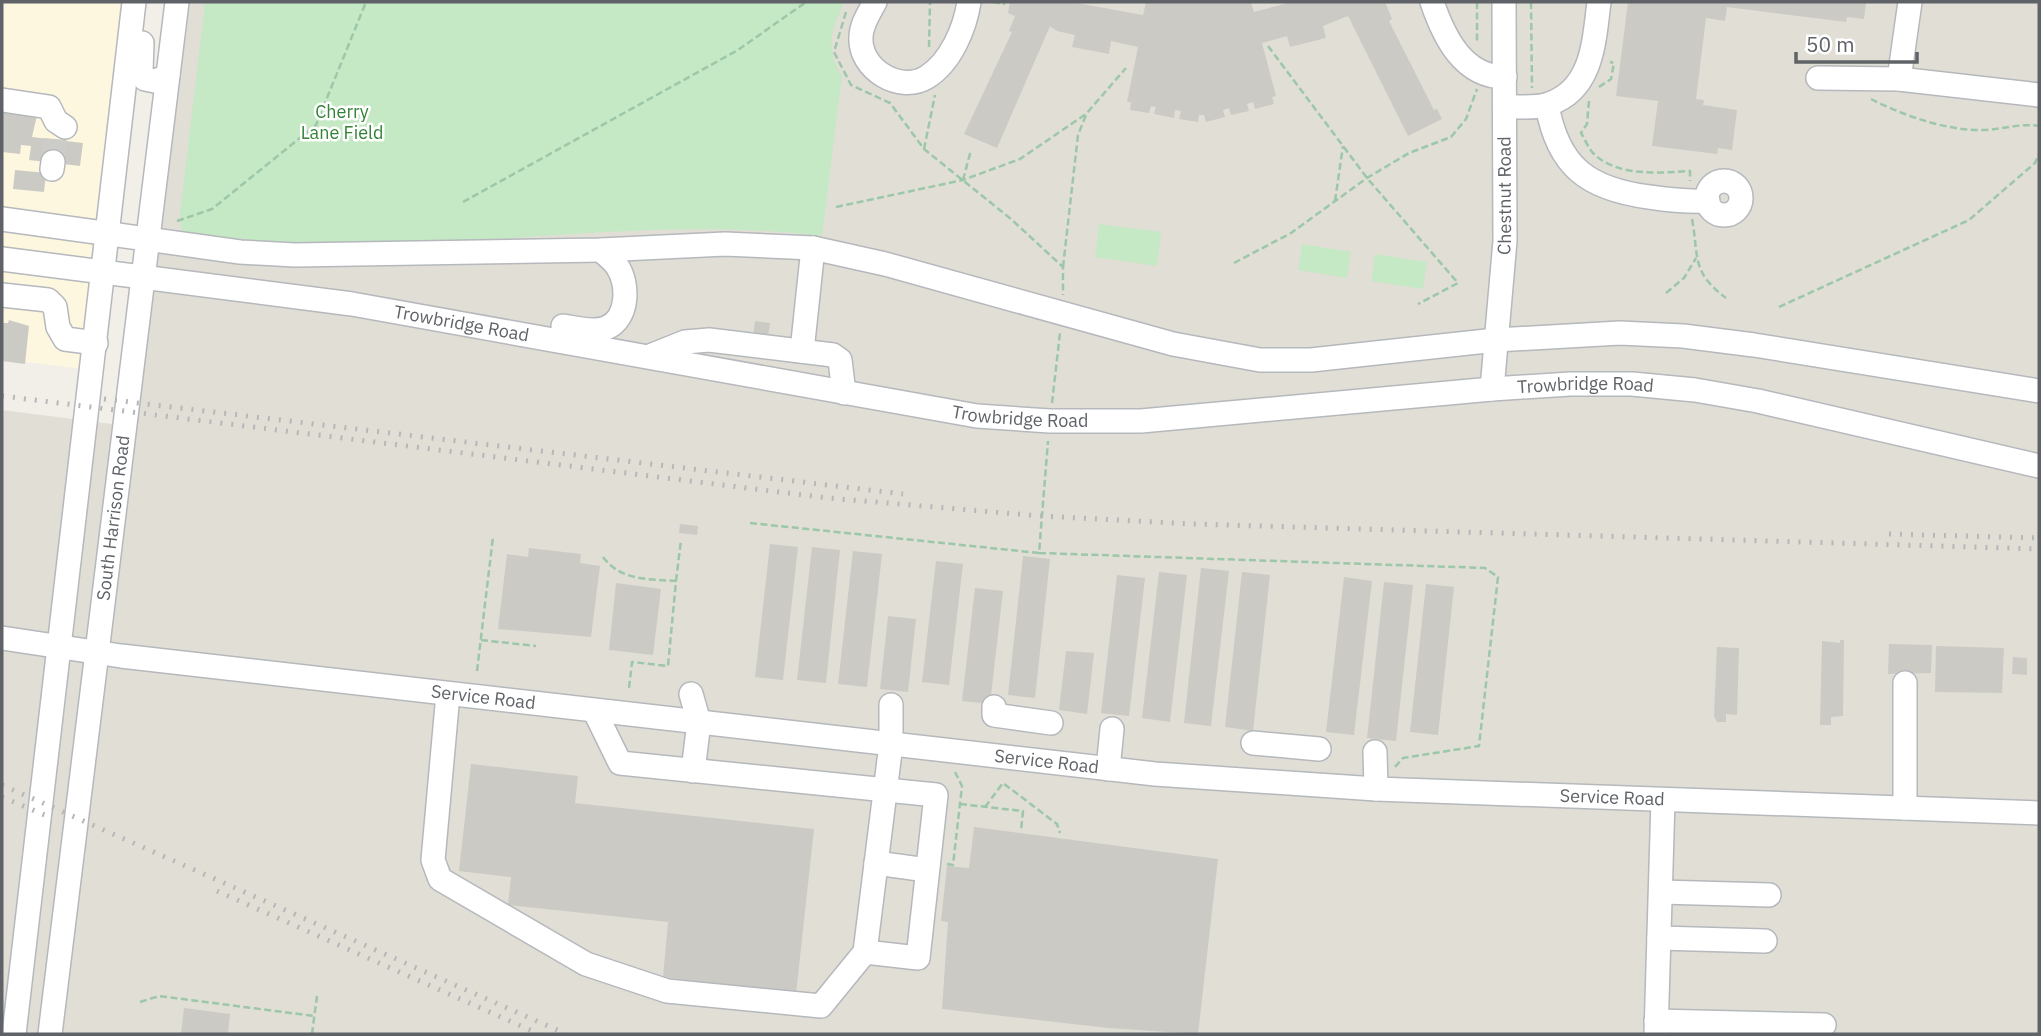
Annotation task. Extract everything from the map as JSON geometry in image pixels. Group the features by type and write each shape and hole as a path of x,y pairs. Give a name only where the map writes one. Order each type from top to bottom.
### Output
{"street":[{"path":"14,1034 134,2"},
{"path":"148,2 141,71 145,79 155,81 169,66 162,2"},
{"name":"South Harrison Road","path":"50,1034 177,2"},
{"path":"875,2 860,36 865,56 883,76 897,82 910,82 930,75 941,64 955,44 969,2"},
{"path":"1432,2 1454,47 1477,73 1505,77"},
{"name":"Chestnut Road","path":"1492,389 1505,241 1504,2"},
{"path":"1505,107 1577,85 1590,60 1599,2"},
{"path":"1899,79 1910,2"},
{"path":"1818,78 1899,79 2039,95"},
{"path":"1546,95 1555,139 1568,160 1586,177 1621,193 1698,202"},
{"path":"2,100 50,107 56,121 65,127"},
{"path":"2,219 295,255 601,250 725,244 813,248 885,264 1173,344 1260,360 1311,360 1496,341 1620,333 1683,336 2039,391"},
{"path":"802,351 813,248"},
{"path":"352,304 412,300 588,330 605,328 617,321 625,304 624,285 617,265 601,250"},
{"name":"Trowbridge Road","path":"2,259 352,304 977,416 1050,421 1141,421 1492,389 1570,384 1632,384 1695,390 2039,466"},
{"path":"2,295 48,300 55,307 58,327 65,339 96,343"},
{"path":"650,356 685,342 709,341 833,355 840,360 844,393"},
{"name":"Service Road","path":"2,638 60,645 97,653 595,712 1108,769 1376,789 2039,813"},
{"path":"1905,683 1905,808"},
{"path":"448,694 433,860 440,879 586,964 667,991 821,1006 865,952 891,744 891,705"},
{"path":"691,694 699,722 692,771"},
{"path":"995,707 994,715 1051,723"},
{"path":"595,712 620,763 884,792 936,795 918,958 865,952"},
{"path":"1108,769 1112,729"},
{"path":"1253,743 1319,749"},
{"path":"1375,752 1376,789"},
{"path":"1663,800 1656,1028 1825,1025"},
{"path":"876,863 928,870"},
{"path":"1661,892 1769,895"},
{"path":"1659,938 1765,941"}],"path":[{"path":"177,221 212,209 316,125 366,2"},
{"path":"463,202 738,50 806,2"},
{"path":"993,2 1005,4"},
{"path":"1234,263 1291,233 1367,178 1409,153 1451,137 1466,119 1477,95 1477,2"},
{"path":"1531,2 1531,88 1546,95"},
{"path":"847,11 834,52 851,85 890,103 924,149 1063,267"},
{"path":"1268,46 1367,178 1458,283 1418,304"},
{"path":"1590,60 1614,63 1611,79 1595,89"},
{"path":"836,207 963,180 1020,159 1086,114 1126,68"},
{"path":"1867,97 1898,113 1961,130 1988,130 2022,123 2039,126"},
{"path":"1589,100 1587,124 1581,133 1592,153 1629,170 1656,173 1690,171 1698,202 1696,258 1707,284 1726,298"},
{"path":"1039,553 1062,314 1063,267 1078,135 1086,114"},
{"path":"1335,201 1343,146"},
{"path":"963,180 971,150"},
{"path":"1779,307 1969,220 2035,163 2039,154"},
{"path":"1666,293 1684,278 1696,258"},
{"path":"751,523 1039,553 1485,568 1498,577 1479,746 1403,758 1395,767"},
{"path":"477,671 493,537"},
{"path":"629,688 632,662 668,666 681,540"},
{"path":"603,557 621,573 638,579 676,581"},
{"path":"481,640 536,646"},
{"path":"985,807 1003,783 1057,824 1060,833"},
{"path":"960,804 1023,811 1021,830"},
{"path":"140,1002 159,996 314,1016"},
{"path":"312,1034 317,996"}],"shaded area":[{"path":"2,2 123,2 83,369 2,359"},
{"path":"188,2 2039,2 2039,1034 2,1034 2,410 135,427"}],"green space":[{"name":"Cherry Lane Field","path":"205,2 844,2 832,39 833,57 842,76 822,236 699,229 453,242 330,245 182,231 180,214"},
{"path":"1099,224 1161,232 1157,266 1095,257"},
{"path":"1302,244 1351,252 1347,278 1298,270"},
{"path":"1375,254 1427,262 1423,289 1371,281"}],"building":[{"path":"1010,2 1071,2 1143,15 1146,2 1251,2 1254,12 1292,2 1385,2 1392,19 1389,21 1434,110 1437,109 1442,119 1408,136 1348,16 1323,26 1326,38 1290,47 1287,36 1262,43 1276,96 1272,97 1274,104 1255,109 1253,102 1247,104 1249,111 1231,115 1229,108 1223,110 1225,117 1206,122 1204,115 1199,115 1198,122 1179,119 1181,111 1175,110 1174,118 1154,114 1156,107 1151,106 1149,113 1130,110 1131,102 1127,102 1138,47 1111,41 1109,54 1072,47 1075,35 1057,31 1050,26 997,148 964,134 1012,32 1009,31 1015,16 1008,13"},
{"path":"1628,2 1866,2 1864,19 1847,17 1846,22 1727,7 1725,21 1706,18 1696,99 1704,100 1703,105 1737,110 1732,150 1718,148 1717,154 1652,146 1658,101 1616,96"},
{"path":"2,106 38,111 32,137 83,143 80,166 29,160 31,146 21,145 20,154 2,152"},
{"path":"15,170 46,173 44,192 13,189"},
{"path":"9,320 29,326 25,364 2,361 2,323 8,323"},
{"path":"755,321 770,323 768,338 753,336"},
{"path":"680,524 698,526 697,535 679,533"},
{"path":"770,544 798,547 783,680 755,677"},
{"path":"812,547 840,550 826,683 797,680"},
{"path":"529,548 581,554 580,563 600,566 591,637 498,629 507,554 528,557"},
{"path":"853,551 882,554 867,687 838,684"},
{"path":"1023,556 1050,559 1035,698 1008,695"},
{"path":"936,561 963,564 949,685 922,682"},
{"path":"1201,568 1229,571 1211,726 1184,723"},
{"path":"1159,572 1187,575 1170,722 1142,718"},
{"path":"1242,572 1270,575 1253,731 1225,727"},
{"path":"1117,575 1145,578 1129,716 1101,713"},
{"path":"1344,577 1372,581 1354,735 1326,732"},
{"path":"1384,582 1413,585 1396,741 1367,738"},
{"path":"616,583 661,589 653,655 609,650"},
{"path":"1426,584 1454,587 1438,735 1410,732"},
{"path":"975,588 1003,591 990,704 962,701"},
{"path":"888,616 916,619 908,692 880,689"},
{"path":"1840,640 1844,640 1843,716 1831,717 1831,725 1820,725 1822,641 1840,643"},
{"path":"1889,644 1932,645 1931,673 1888,674"},
{"path":"1936,646 2004,648 2002,693 1935,692"},
{"path":"1717,647 1739,648 1737,715 1726,714 1726,722 1717,722 1714,716"},
{"path":"1066,651 1094,653 1087,714 1059,710"},
{"path":"2013,657 2027,658 2027,675 2012,674"},
{"path":"471,764 578,776 575,803 814,829 796,994 663,977 668,922 508,905 511,877 459,871"},
{"path":"974,827 1218,859 1198,1034 1108,1028 942,1009 948,922 941,921 947,866 969,868"},
{"path":"184,1008 230,1014 228,1034 181,1034"}],"tunnel":[{"path":"53,162 55,139"}],"railway":[{"path":"2,396 828,498 1041,516 1193,524 2039,549"},
{"path":"104,399 903,494"},
{"path":"1889,534 2039,538"},
{"path":"2,785 566,1034"},
{"path":"2,797 47,816"},
{"path":"217,891 539,1034"}]}
